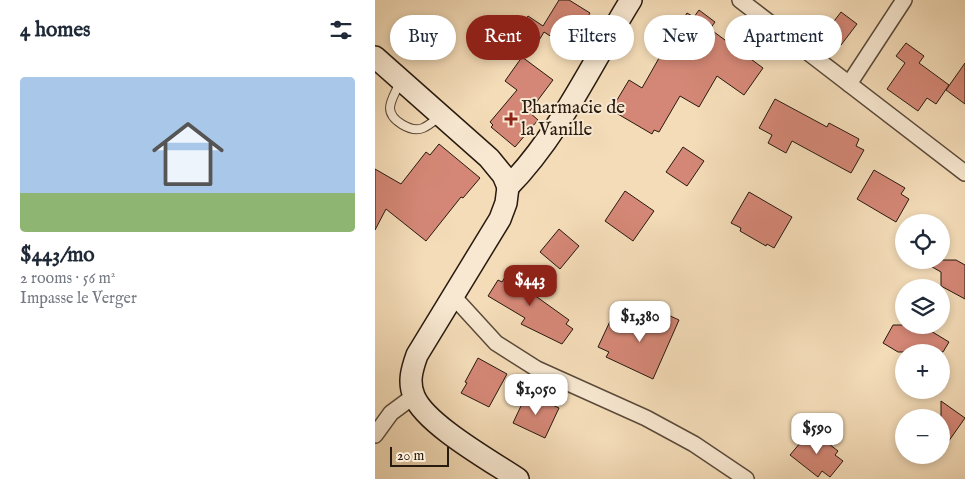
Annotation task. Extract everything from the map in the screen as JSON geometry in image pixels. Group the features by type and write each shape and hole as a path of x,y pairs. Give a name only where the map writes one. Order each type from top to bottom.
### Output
{"main road":[{"path":"508,187 522,173 549,139 629,1"},
{"path":"375,57 489,158 503,175 508,187 506,203 499,219 417,355 410,374 414,396 425,414 518,479"}],"street":[{"path":"739,0 965,173"},
{"path":"849,84 904,0"},
{"path":"453,296 496,343 537,369 646,418 694,444 746,479"},
{"path":"375,435 391,413 414,396"}],"lane":[{"path":"401,80 390,104 390,111 393,117 415,130 423,128 441,115"}],"building":[{"path":"559,0 569,0 590,13 589,15 550,15 550,36 544,32 540,39 540,24 543,26"},
{"path":"699,10 706,15 695,15"},
{"path":"841,12 857,24 842,44 842,15 839,15"},
{"path":"715,33 725,40 725,60 752,60 763,68 744,95 717,76 699,107 680,96 659,132 654,130 652,134 611,110 629,80 642,88 658,60 715,60"},
{"path":"906,43 924,56 919,63 949,85 936,104 927,98 918,111 887,89 905,63 896,56"},
{"path":"520,60 526,60 553,80 529,112 538,120 515,147 491,127 493,125 490,122 517,90 505,81"},
{"path":"965,63 965,104 946,90"},
{"path":"775,99 827,127 829,123 859,139 856,146 864,150 851,173 792,141 786,153 768,143 772,135 759,128"},
{"path":"439,144 480,178 463,198 461,197 426,241 386,209 375,230 375,169 401,184 426,152 430,155"},
{"path":"683,147 704,161 687,186 666,172"},
{"path":"874,170 905,188 901,194 909,199 901,214 895,214 895,221 857,199"},
{"path":"625,191 654,211 633,241 605,221"},
{"path":"749,192 792,217 774,248 767,244 766,246 740,231 741,228 731,223"},
{"path":"559,229 579,246 560,269 540,252"},
{"path":"950,260 956,260 965,265 965,299 950,291 950,279 941,279 941,272 936,269 950,269"},
{"path":"512,266 529,276 523,287 569,320 566,324 573,329 562,344 521,324 525,318 488,296 498,280 502,282"},
{"path":"655,309 679,320 653,379 606,357 609,352 598,347 612,317 644,332"},
{"path":"893,325 895,325 895,334 936,334 949,342 948,344 895,344 895,350 883,343"},
{"path":"478,358 507,374 489,407 461,393"},
{"path":"527,393 559,408 545,438 513,423"},
{"path":"941,401 965,418 950,439 950,409 941,409"},
{"path":"811,430 838,451 835,455 843,461 830,477 822,471 818,477 790,455"}],"place":[{"name":"Pharmacie de la Vanille","path":"511,119"}]}
